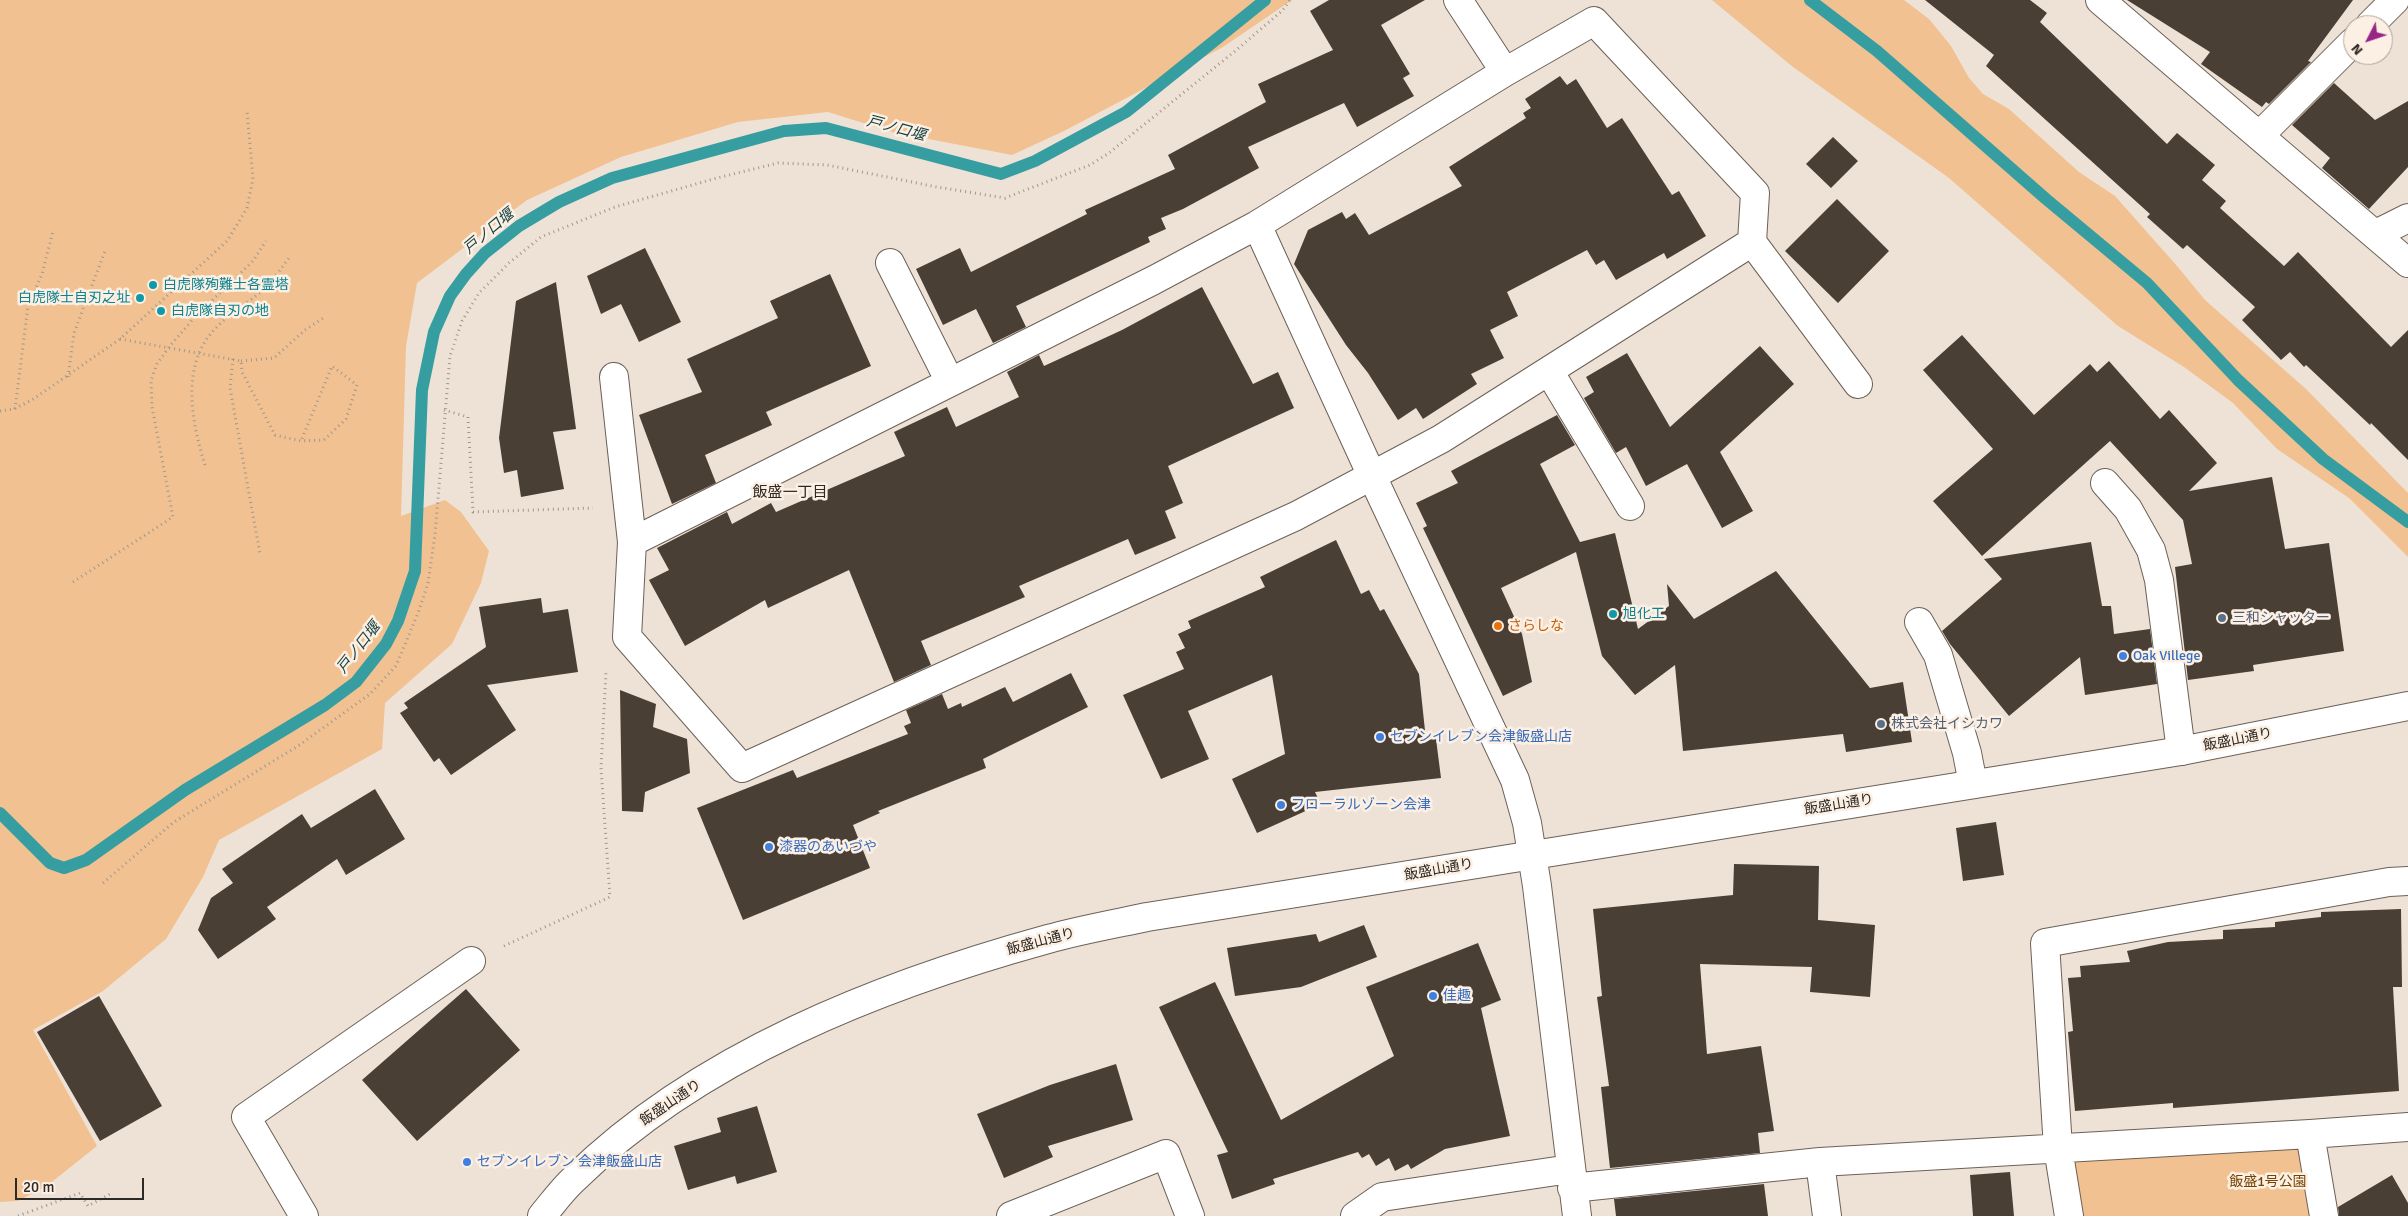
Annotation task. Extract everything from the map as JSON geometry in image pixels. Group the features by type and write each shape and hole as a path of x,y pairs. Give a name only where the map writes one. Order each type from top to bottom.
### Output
{"street":[{"path":"1458,0 1506,72"},
{"path":"2100,0 2408,263"},
{"path":"2380,15 2395,0"},
{"path":"632,542 1257,225 1506,72 1594,21 1755,192 1752,242 1858,384"},
{"path":"2260,135 2343,52"},
{"path":"2376,234 2408,218"},
{"path":"1257,225 1372,476 1515,780 1527,823 1532,854 1577,1216"},
{"path":"614,377 632,542 627,637 742,768 1296,516 1441,439 1752,242"},
{"path":"890,263 950,382"},
{"path":"1548,371 1630,506"},
{"path":"2105,483 2128,509 2151,550 2159,580 2181,751"},
{"path":"1919,622 1938,655 1967,752 1973,784"},
{"name":"飯盛山通り","path":"542,1216 573,1180 632,1128 715,1073 775,1040 900,986 1049,938 1148,917 2181,751 2408,706"},
{"path":"2069,1216 2058,1148 2045,944 2389,882 2408,881"},
{"path":"304,1216 246,1117 471,961"},
{"path":"1355,1216 1382,1197 1571,1178 2310,1134 2408,1126"},
{"path":"2310,1134 2324,1216"},
{"path":"1011,1216 1166,1154 1190,1216"},
{"path":"1820,1162 1827,1216"}],"path":[{"path":"0,411 14,409 32,400 68,377 120,339 226,241 247,208 254,179 247,111"},
{"path":"14,409 28,306 42,274 53,231"},
{"path":"73,582 173,517 152,407 151,380 156,364 194,318 253,260 266,241"},
{"path":"68,377 74,333 105,251"},
{"path":"205,464 195,434 192,406 197,354 216,328 264,288 289,258"},
{"path":"120,339 241,361 274,358 305,330 325,317"},
{"path":"233,359 230,388 260,554"},
{"path":"241,361 242,372 275,435 301,441 324,440 346,419 357,386 332,366 301,441"},
{"path":"444,410 468,416 473,512 628,507"},
{"path":"471,961 610,897 601,768 606,668 627,637"},
{"path":"18,1216 80,1192 88,1206 112,1193"}],"green space":[{"path":"0,0 1292,0 1223,47 1064,131 1012,155 892,132 828,112 738,122 621,157 527,200 417,283 406,346 401,516 445,500 461,512 489,551 481,583 452,644 385,703 382,749 219,840 203,877 166,939 103,991 33,1030 97,1146 48,1185 18,1201 0,1202"},
{"path":"1712,0 1904,0 1929,19 1951,46 1969,78 1983,94 2009,109 2079,172 2115,196 2205,300 2306,389 2408,493 2408,557 2349,498 2277,449 2233,403 2184,367 2118,326 1949,178 1793,67"},
{"name":"飯盛1号公園","path":"2301,1146 2306,1199 2313,1216 2079,1216 2070,1158"}],"building":[{"path":"1329,0 1425,0 1381,25 1410,74 1403,78 1414,96 1357,127 1344,103 1248,147 1259,168 1183,209 1161,218 1166,229 1148,237 1150,242 1016,306 1026,327 993,343 976,309 943,325 916,269 960,248 971,272 1087,214 1085,210 1175,169 1168,155 1266,102 1258,84 1333,50 1310,11"},
{"path":"1925,0 2030,0 2047,13 2040,22 2167,144 2177,133 2215,165 2202,180 2226,201 2220,208 2284,266 2298,252 2391,347 2408,330 2408,460 2371,423 2370,425 2306,365 2304,367 2290,352 2281,360 2242,320 2255,307 2187,245 2183,249 2147,217 2150,214 1986,66 1994,55"},
{"path":"2127,0 2353,0 2308,61 2311,62 2269,104 2266,102 2262,107 2201,64 2210,52"},
{"path":"1560,76 1567,85 1576,79 1607,128 1622,118 1672,195 1679,191 1706,236 1667,259 1664,253 1616,280 1604,260 1596,265 1587,250 1507,292 1518,316 1490,330 1504,358 1471,374 1477,384 1423,419 1416,408 1398,420 1368,373 1346,345 1294,264 1308,230 1342,212 1346,219 1355,213 1369,235 1462,186 1449,167 1526,118 1523,113 1531,108 1525,99"},
{"path":"2334,83 2375,120 2408,101 2408,167 2369,209 2322,168 2330,158 2292,125"},
{"path":"1833,137 1858,161 1831,188 1806,164"},
{"path":"1837,199 1889,251 1838,303 1785,251"},
{"path":"645,248 681,322 639,342 621,304 601,314 587,276"},
{"path":"830,274 871,366 766,412 772,425 705,455 716,483 672,504 639,415 702,392 687,359 778,318 770,301"},
{"path":"556,282 576,429 553,432 564,489 521,497 517,470 504,473 499,438 516,301"},
{"path":"1202,287 1253,384 1278,372 1294,408 1168,466 1183,503 1165,511 1176,538 1135,555 1128,539 1019,586 1025,597 921,641 931,665 894,682 849,570 768,608 765,600 685,646 649,580 669,570 657,548 727,512 732,524 771,503 776,512 905,456 894,432 947,407 956,427 1019,397 1007,372 1039,355 1044,366 1122,330"},
{"path":"1962,335 2034,415 2090,364 2097,372 2109,361 2160,419 2169,410 2217,463 2189,491 2272,477 2285,549 2329,543 2344,651 2253,665 2254,671 2188,680 2175,567 2192,564 2183,520 2110,441 1982,556 1933,501 1993,449 1923,370"},
{"path":"1760,346 1794,384 1720,452 1753,511 1722,528 1687,464 1646,486 1626,447 1616,453 1584,398 1594,392 1586,377 1627,353 1670,427"},
{"path":"1557,415 1575,445 1540,464 1580,542 1615,533 1638,629 1669,606 1667,584 1694,619 1776,571 1870,688 1903,682 1912,742 1846,752 1843,734 1683,751 1675,665 1635,695 1602,656 1576,552 1501,588 1522,634 1532,682 1503,696 1423,528 1427,526 1416,503 1458,483 1451,471"},
{"path":"1336,540 1361,594 1369,590 1380,611 1384,609 1419,674 1426,740 1436,739 1441,778 1315,792 1321,804 1257,833 1232,779 1285,754 1272,675 1188,711 1209,759 1161,779 1123,695 1184,669 1176,652 1185,648 1178,634 1191,628 1188,621 1265,587 1260,577"},
{"path":"2091,542 2102,606 2111,606 2114,634 2150,629 2157,684 2085,695 2080,657 2009,716 1950,644 1942,631 2002,579 1984,559"},
{"path":"541,598 543,613 568,609 578,672 487,685 516,730 451,775 439,758 434,762 400,713 408,708 404,703 486,647 479,607"},
{"path":"1071,673 1088,707 983,759 986,768 878,811 880,813 853,825 870,868 743,920 697,808 793,770 797,778 908,734 904,726 911,723 906,710 942,694 948,709 961,703 962,707 1005,687 1013,702"},
{"path":"620,690 656,704 653,727 687,739 690,773 645,792 643,812 622,811"},
{"path":"375,789 405,839 346,875 337,859 267,907 276,919 218,959 198,930 211,898 233,883 222,869 302,814 311,828"},
{"path":"1996,822 2004,875 1963,881 1956,828"},
{"path":"1734,864 1819,866 1818,920 1875,925 1870,997 1810,992 1812,967 1700,964 1707,1054 1761,1046 1774,1131 1758,1133 1760,1153 1610,1168 1601,1087 1609,1086 1597,997 1602,996 1593,909 1733,895"},
{"path":"2401,909 2402,987 2393,987 2399,1091 2173,1108 2173,1103 2075,1111 2068,1032 2073,1031 2068,978 2081,977 2080,966 2130,962 2127,951 2168,942 2223,939 2223,930 2275,927 2275,922 2321,917 2321,912"},
{"path":"1364,925 1377,957 1301,987 1235,996 1227,948 1316,934 1319,942"},
{"path":"1478,943 1501,1000 1481,1008 1510,1136 1445,1149 1411,1169 1408,1164 1395,1171 1389,1158 1376,1166 1369,1154 1362,1158 1358,1152 1273,1179 1275,1184 1232,1199 1217,1155 1228,1152 1159,1007 1215,982 1281,1120 1394,1056 1366,987"},
{"path":"466,989 520,1050 417,1141 362,1080"},
{"path":"99,996 162,1106 100,1141 37,1032"},
{"path":"1116,1064 1133,1120 1048,1146 1053,1157 1004,1178 977,1114 1050,1085"},
{"path":"757,1106 777,1172 737,1184 735,1176 688,1190 674,1146 721,1132 717,1118"},
{"path":"2010,1172 2014,1216 1973,1216 1970,1175"},
{"path":"2392,1175 2408,1203 2408,1216 2339,1216 2338,1207"},
{"path":"1764,1184 1768,1216 1616,1216 1614,1199"}],"waterway":[{"name":"戸ノ口堰","path":"0,813 50,863 64,868 86,860 185,790 325,705 356,682 386,644 398,621 415,571 422,390 434,332 450,296 466,274 485,253 519,226 559,202 612,178 784,131 826,128 1001,174 1035,161 1126,112 1265,0"},
{"path":"1810,0 1877,51 2046,199 2147,283 2238,380 2323,459 2408,522"}],"place":[{"name":"白虎隊殉難士各霊塔","path":"153,285"},
{"name":"白虎隊士自刃之址","path":"140,298"},
{"name":"白虎隊自刃の地","path":"161,311"},
{"name":"旭化工","path":"1613,614"},
{"name":"三和シャッター","path":"2222,618"},
{"name":"さらしな","path":"1498,626"},
{"name":"Oak Villege","path":"2123,656"},
{"name":"株式会社イシカワ","path":"1881,724"},
{"name":"セブンイレブン会津飯盛山店","path":"1380,737"},
{"name":"フローラルゾーン会津","path":"1281,805"},
{"name":"漆器のあいづや","path":"769,847"},
{"name":"佳趣","path":"1433,996"},
{"name":"セブンイレブン 会津飯盛山店","path":"467,1162"}],"district":[{"name":"飯盛一丁目","path":"790,493"}]}
